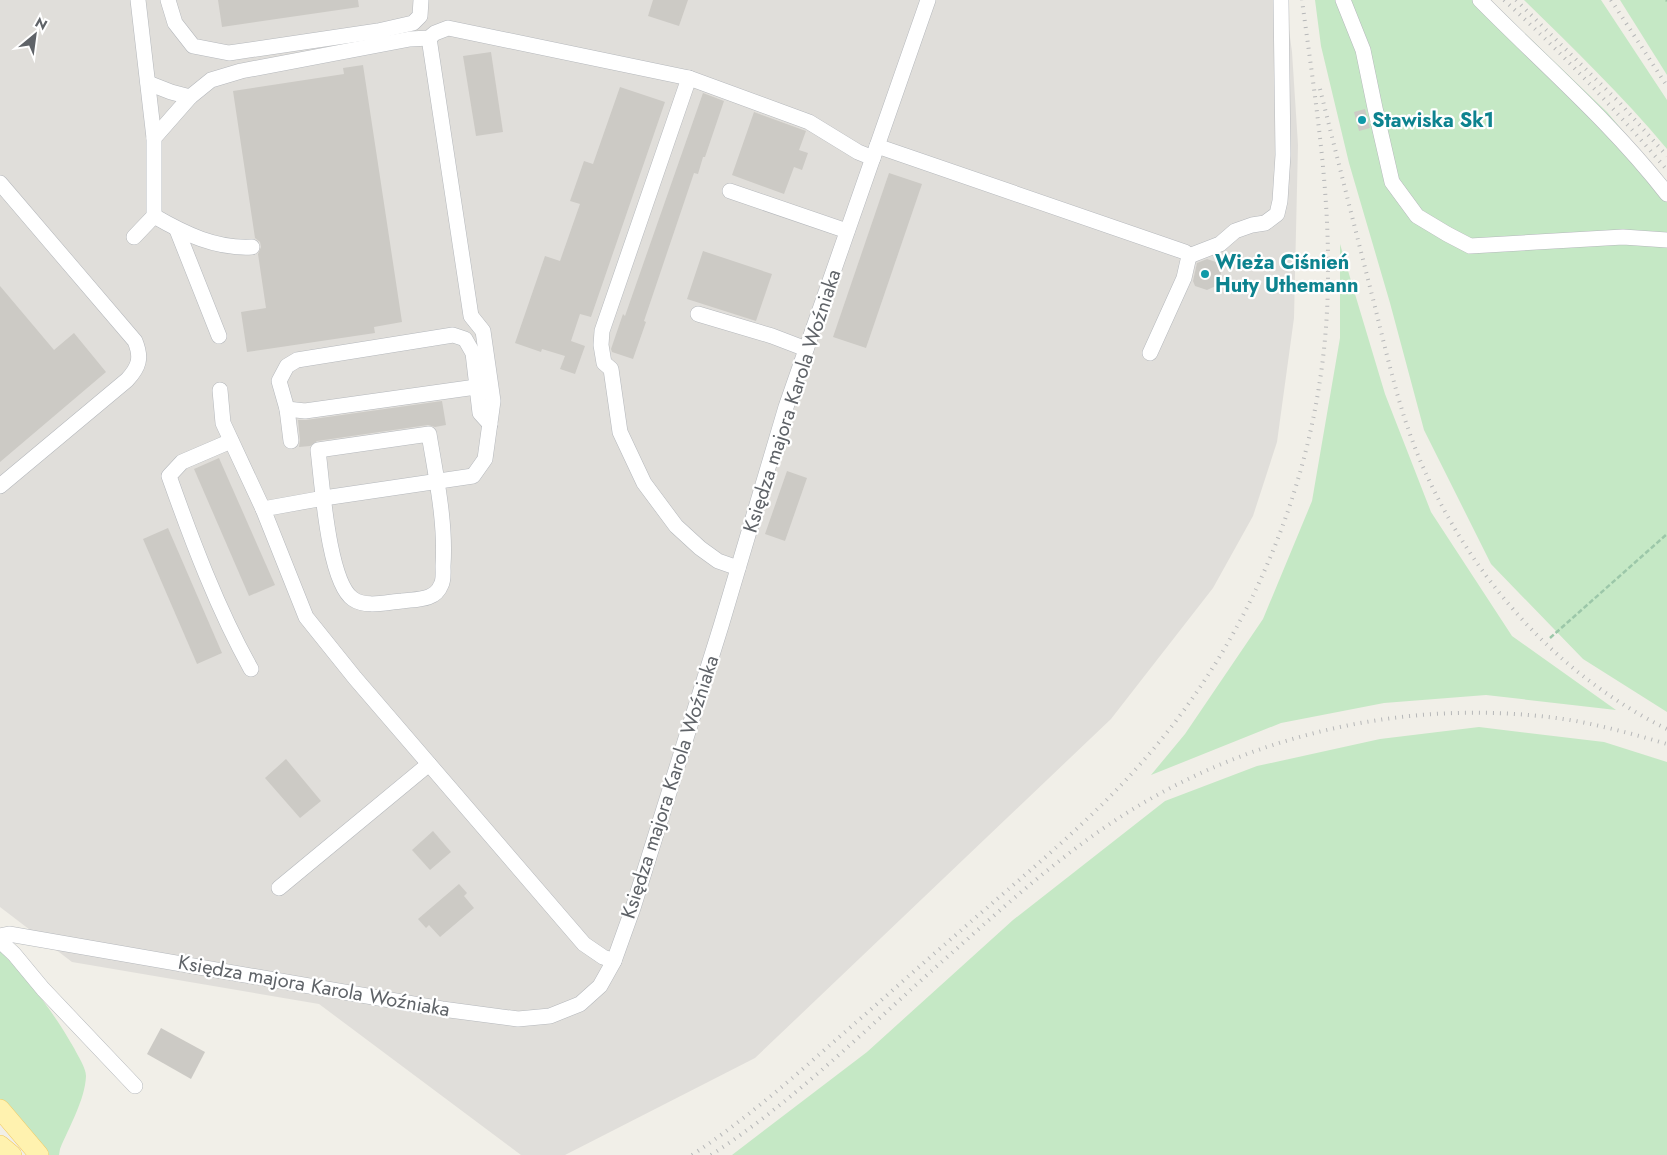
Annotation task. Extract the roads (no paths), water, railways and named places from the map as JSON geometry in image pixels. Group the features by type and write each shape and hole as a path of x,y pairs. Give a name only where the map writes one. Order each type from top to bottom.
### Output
{"main road":[{"path":"0,1109 39,1155"},
{"path":"0,1146 12,1155"}],"street":[{"path":"134,237 154,216 154,138 138,0"},
{"path":"168,0 174,23 193,46 230,53 378,32 413,24 420,16 422,0"},
{"name":"Księdza majora Karola Woźniaka","path":"0,936 8,934 442,1009 518,1019 550,1016 580,1004 600,986 614,961 636,899 786,407 928,0"},
{"path":"1189,256 1220,244 1235,231 1265,223 1277,214 1280,201 1283,155 1282,0"},
{"path":"1343,0 1363,50 1392,182 1416,216 1470,246 1623,237 1667,240"},
{"path":"1480,0 1621,139 1645,165 1667,194"},
{"path":"154,138 190,97 211,80 241,71 410,38 429,38 435,33 448,28 689,78 809,122 858,152 875,152 1185,252 1189,256"},
{"path":"263,509 473,476 485,459 493,401 483,331 471,316 429,38"},
{"path":"689,78 602,331 601,345 604,363 611,369 620,432 644,483 676,526 700,548 718,561 738,568"},
{"path":"148,83 190,97"},
{"path":"0,183 135,341 140,360 138,367 127,380 0,486"},
{"path":"730,191 847,231"},
{"path":"154,216 177,230 204,241 238,248 252,247"},
{"path":"177,230 219,336"},
{"path":"1150,353 1184,278 1189,256"},
{"path":"698,314 772,336 806,349"},
{"path":"291,441 287,409 279,381 287,366 297,360 453,335 465,339 473,353 480,413 490,424"},
{"path":"287,409 305,411 476,387"},
{"path":"220,390 223,423 263,509 306,617 355,678 584,944 603,957 614,961"},
{"path":"429,434 437,482 445,540 442,584 437,592 429,598 366,604 354,600 346,593 332,558 318,450 429,434"},
{"path":"231,441 182,462 169,476 189,534 233,637 251,669"},
{"path":"280,888 429,764"},
{"path":"0,941 134,1086"}],"railway":[{"path":"692,1155 746,1116 797,1074 1049,854 1093,813 1135,770 1178,718 1217,662 1250,602 1277,540 1299,476 1315,409 1325,342 1328,274 1326,205 1320,137 1302,0"},
{"path":"1504,0 1588,82 1667,170"},
{"path":"1516,0 1620,103 1667,156"},
{"path":"1611,0 1667,86"},
{"path":"1320,89 1401,407 1423,467 1443,508 1466,547 1493,584 1522,619 1554,652 1589,681 1627,707 1667,729"},
{"path":"711,1155 799,1089 1051,867 1125,814 1176,785 1229,761 1285,741 1342,727 1400,717 1459,713 1518,714 1576,721 1622,731 1667,744"}],"place":[{"name":"Stawiska Sk1","path":"1362,120"},
{"name":"Wieża Ciśnień Huty Uthemann","path":"1205,274"}]}
